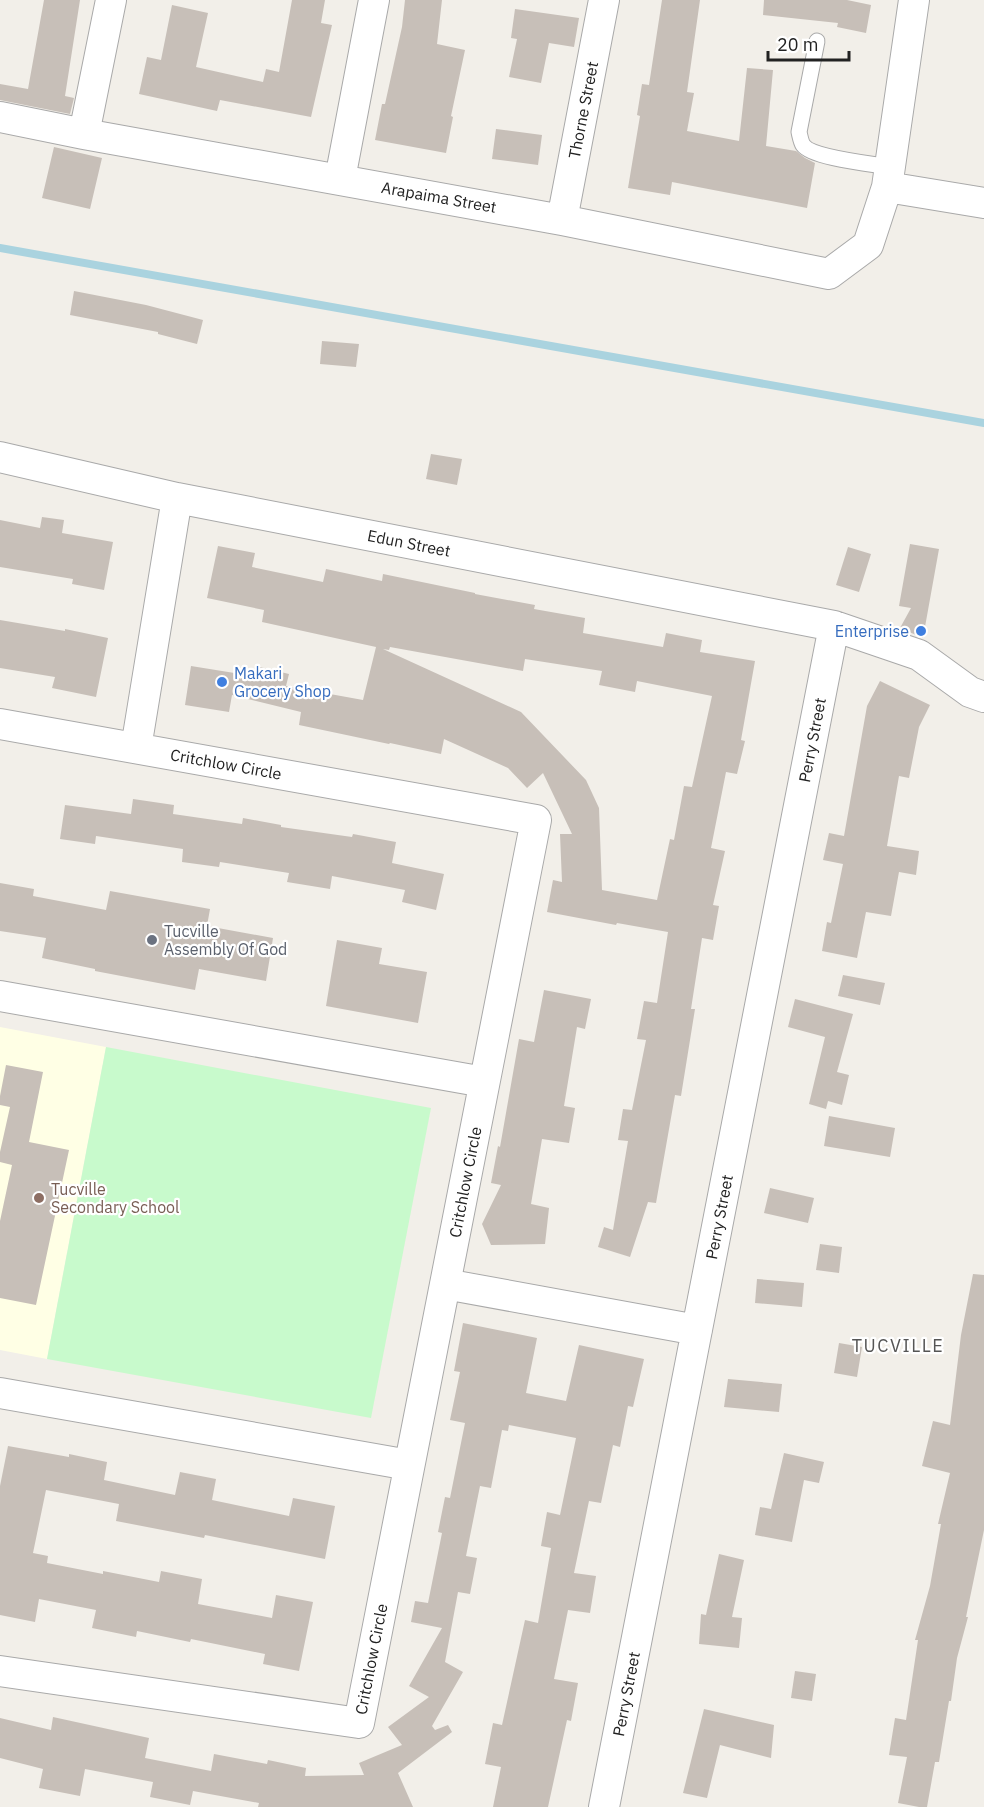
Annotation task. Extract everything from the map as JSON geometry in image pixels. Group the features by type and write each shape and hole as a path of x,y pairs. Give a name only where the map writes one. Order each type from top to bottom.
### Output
{"street":[{"path":"84,134 111,0"},
{"path":"340,179 375,0"},
{"name":"Thorne Street","path":"562,220 604,0"},
{"path":"914,0 889,177 984,203"},
{"name":"Arapaima Street","path":"0,117 562,220 829,274 868,245 889,177"},
{"name":"Edun Street","path":"0,457 177,498 826,625 919,655 970,692 984,698"},
{"path":"136,748 177,498"},
{"name":"Perry Street","path":"604,1807 697,1330 826,625"},
{"name":"Critchlow Circle","path":"0,724 536,820 359,1723 0,1671"},
{"path":"0,996 484,1082"},
{"path":"445,1284 697,1330"},
{"path":"0,1393 409,1465"}],"lane":[{"path":"817,41 799,132 803,145 809,151 889,177"}],"shaded area":[{"name":"Tucville Secondary School","path":"0,1027 106,1047 47,1359 0,1350"}],"green space":[{"path":"106,1047 431,1108 371,1418 47,1359"}],"building":[{"path":"44,0 80,0 65,96 74,98 70,114 0,100 0,84 28,89"},
{"path":"292,0 325,0 321,23 332,25 311,117 220,100 217,111 139,94 147,57 161,60 172,5 208,13 196,67 263,82 266,69 279,72"},
{"path":"405,0 442,0 437,44 465,50 446,153 375,140 402,27"},
{"path":"662,0 700,0 687,92 694,93 687,131 739,141 747,68 773,70 766,146 796,151 815,163 807,208 672,182 670,195 628,188 640,116 637,115 642,84 649,85"},
{"path":"764,0 847,0 871,5 866,33 837,27 838,23 763,15"},
{"path":"515,9 579,18 574,47 549,43 541,83 509,77 517,39 511,38"},
{"path":"496,129 542,135 538,165 492,159"},
{"path":"54,147 102,158 90,209 42,198"},
{"path":"74,291 146,305 203,320 197,344 158,334 158,332 70,315"},
{"path":"322,341 359,344 356,367 320,364"},
{"path":"431,454 462,459 457,485 426,479"},
{"path":"42,517 64,520 62,533 113,542 104,590 72,584 73,579 0,567 0,520 40,528"},
{"path":"910,544 939,549 923,638 900,628 911,608 899,606"},
{"path":"218,546 255,553 252,567 323,582 326,569 382,581 383,574 535,605 534,609 585,618 583,633 663,647 666,633 702,640 700,652 755,661 741,740 745,741 737,774 726,772 711,848 725,851 713,905 719,906 713,940 702,938 691,1009 695,1009 681,1096 675,1095 656,1203 648,1202 630,1257 598,1247 604,1227 613,1230 628,1141 618,1140 623,1109 632,1110 646,1040 637,1039 644,1001 657,1003 668,932 547,912 553,880 562,882 560,834 572,834 543,773 527,788 508,768 444,739 441,754 389,744 299,725 301,712 232,695 229,712 185,705 191,666 253,676 256,666 289,674 286,686 363,700 376,647 262,622 264,610 207,598","holes":["390,647 523,671 525,659 602,671 599,685 635,692 637,681 712,696 692,787 684,786 674,840 670,839 657,900 602,890 599,808 586,780 521,712 383,649 389,650"]},
{"path":"848,547 871,554 859,592 836,585"},
{"path":"0,620 65,631 65,629 108,638 96,697 52,688 55,677 0,668"},
{"path":"880,681 930,705 919,727 909,778 899,776 887,846 919,851 916,875 899,872 891,916 866,912 857,958 822,951 827,922 831,923 843,864 823,860 829,833 844,836 867,706"},
{"path":"133,799 174,805 173,814 242,824 243,818 281,825 281,827 352,837 353,834 396,842 392,863 444,874 436,910 402,902 405,890 332,876 330,889 287,882 289,873 220,862 219,867 182,862 183,849 96,836 95,844 60,839 65,805 131,814"},
{"path":"0,883 34,889 33,896 106,910 110,891 210,909 207,926 273,938 266,981 199,969 195,990 95,971 95,969 42,958 46,938 0,931"},
{"path":"337,940 382,948 379,964 427,972 418,1023 326,1006"},
{"path":"843,975 885,983 880,1005 838,996"},
{"path":"544,990 591,999 585,1029 577,1027 564,1106 575,1108 569,1143 542,1139 531,1204 549,1208 545,1244 491,1245 482,1224 501,1185 491,1183 498,1146 500,1147 519,1039 534,1042"},
{"path":"795,999 853,1014 837,1072 849,1075 842,1105 828,1101 826,1109 809,1104 825,1037 788,1027"},
{"path":"6,1065 43,1072 29,1142 69,1150 36,1305 0,1298 0,1221 12,1165 0,1162 10,1107 0,1105"},
{"path":"829,1116 895,1128 890,1157 824,1146"},
{"path":"770,1188 814,1198 808,1223 764,1213"},
{"path":"820,1244 842,1247 839,1273 816,1270"},
{"path":"973,1274 984,1275 984,1530 966,1617 968,1617 957,1658 939,1762 935,1762 927,1807 919,1807 898,1803 907,1757 889,1755 895,1718 906,1720 918,1640 915,1640 930,1586 941,1524 938,1524 950,1473 922,1466 933,1421 950,1425 961,1335"},
{"path":"757,1279 804,1283 802,1307 755,1303"},
{"path":"463,1323 537,1338 526,1393 566,1401 579,1345 644,1359 633,1407 628,1406 620,1447 613,1445 601,1503 589,1501 574,1573 596,1576 590,1613 568,1610 554,1679 578,1683 571,1721 567,1720 548,1807 493,1807 501,1767 485,1764 493,1723 502,1725 525,1620 538,1623 551,1548 541,1546 547,1512 560,1515 576,1438 509,1425 508,1431 502,1430 491,1488 480,1486 466,1556 477,1558 470,1594 458,1592 445,1662 463,1672 432,1726 435,1730 448,1725 452,1732 398,1773 413,1807 258,1807 259,1803 193,1791 190,1805 150,1797 153,1782 85,1769 80,1796 39,1788 43,1769 0,1758 0,1718 51,1730 53,1717 149,1738 145,1758 211,1771 214,1754 267,1764 268,1760 306,1768 305,1776 364,1775 359,1763 402,1745 388,1727 429,1697 409,1686 442,1628 411,1622 415,1601 428,1603 442,1533 438,1532 445,1497 450,1498 465,1423 450,1420 460,1372 454,1371"},
{"path":"839,1343 862,1347 857,1377 834,1373"},
{"path":"728,1379 782,1384 779,1412 724,1407"},
{"path":"8,1446 69,1457 69,1454 107,1462 104,1480 175,1495 180,1472 216,1479 212,1500 289,1516 293,1498 335,1506 325,1559 205,1535 204,1538 116,1521 119,1504 46,1490 33,1553 48,1556 47,1563 159,1582 161,1571 202,1579 198,1604 272,1618 276,1595 313,1602 299,1671 263,1664 265,1654 191,1639 190,1642 137,1631 136,1637 92,1628 96,1610 39,1599 35,1622 0,1615 0,1486"},
{"path":"784,1453 824,1462 819,1483 804,1480 792,1542 755,1535 760,1507 771,1509"},
{"path":"719,1554 744,1560 732,1617 742,1618 739,1648 699,1644 701,1614 706,1615"},
{"path":"795,1671 816,1674 812,1701 791,1698"},
{"path":"704,1709 774,1725 771,1758 720,1745 707,1798 683,1793"}],"waterway":[{"path":"0,248 984,423"}],"place":[{"name":"Enterprise","path":"921,631"},
{"name":"Makari Grocery Shop","path":"222,682"},
{"name":"Tucville Assembly Of God","path":"152,940"},
{"name":"Tucville Secondary School","path":"39,1198"}],"district":[{"name":"TUCVILLE","path":"898,1346"}]}
